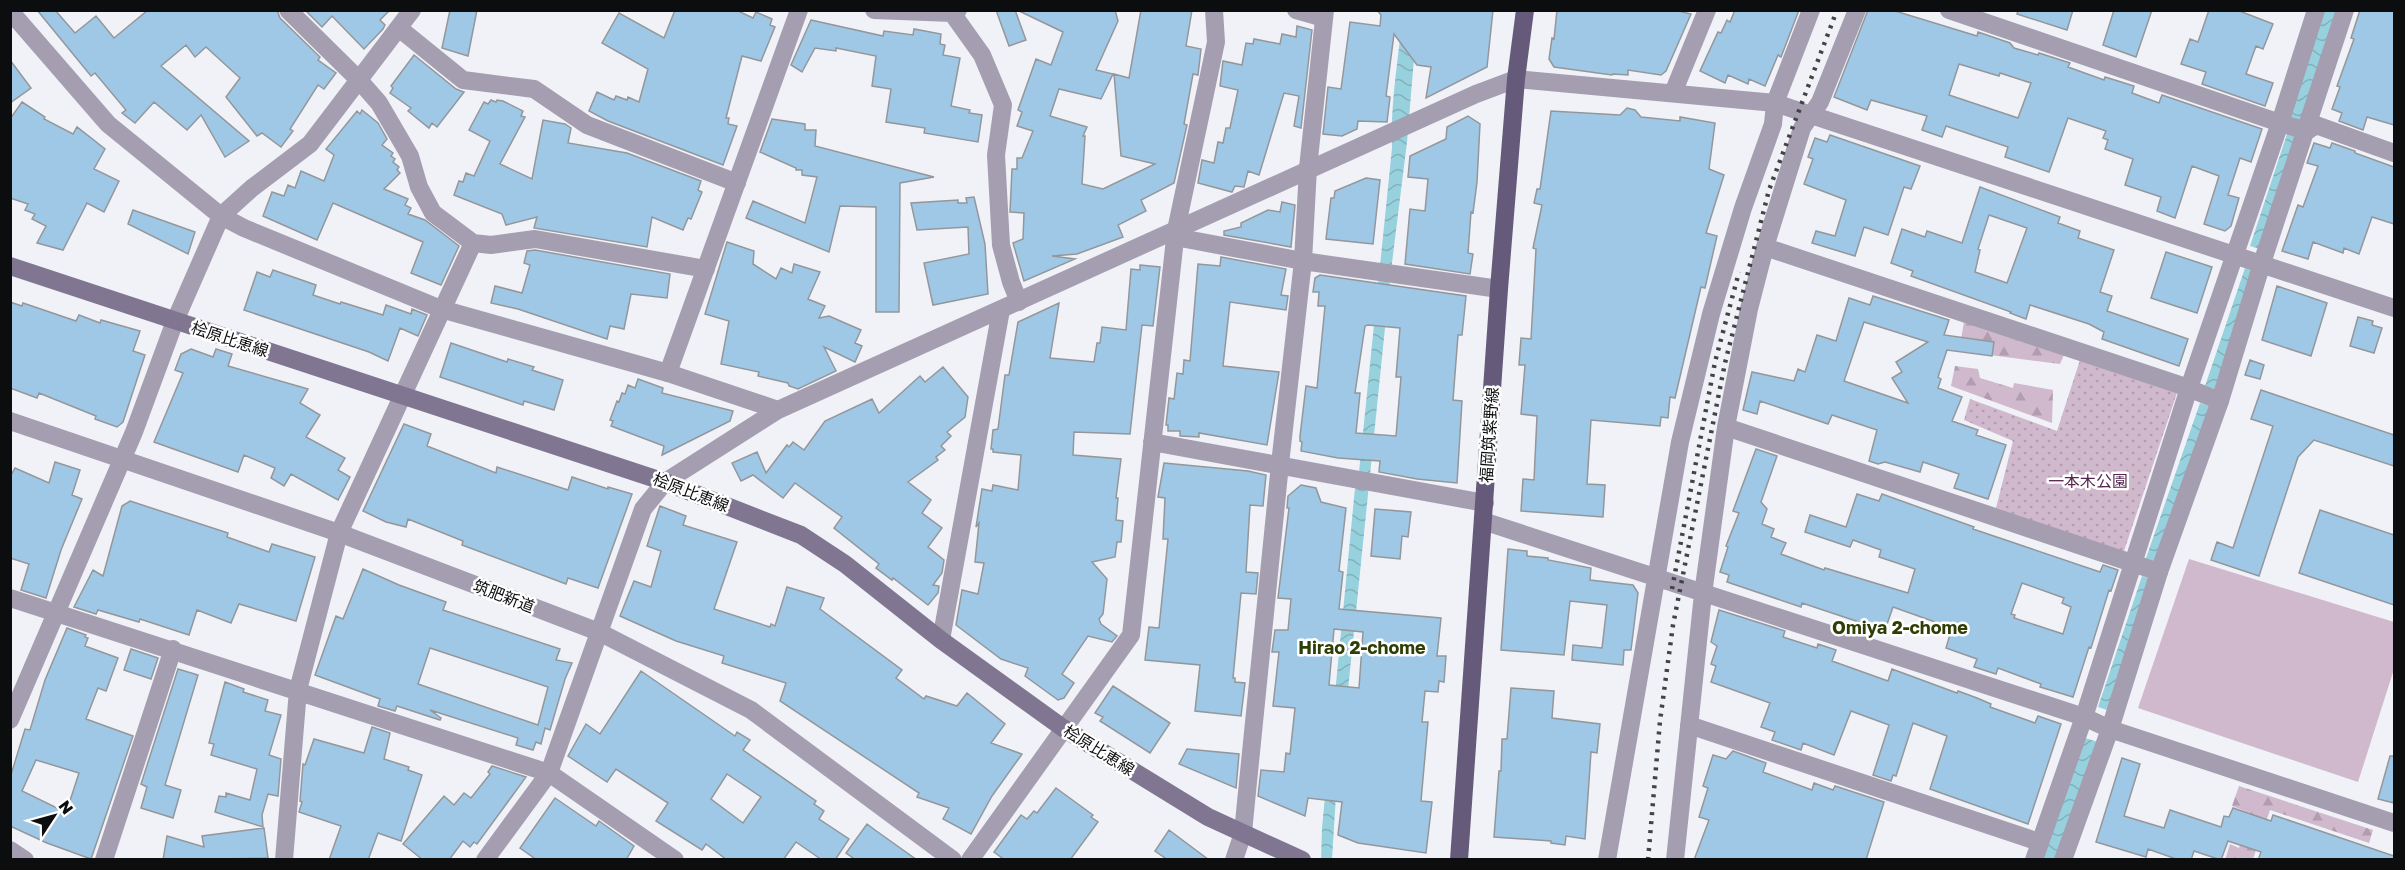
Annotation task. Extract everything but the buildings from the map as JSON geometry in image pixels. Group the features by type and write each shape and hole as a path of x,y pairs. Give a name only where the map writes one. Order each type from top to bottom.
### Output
{"main road":[{"name":"福岡筑紫野線","path":"1459,860 1499,289 1516,80 1525,10"},
{"name":"桧原比恵線","path":"10,266 665,482 801,535 845,564 941,640 1063,728 1208,817 1302,860"}],"street":[{"path":"288,10 358,79 379,104 410,156 419,187 433,213 473,243 491,245 536,239 706,269"},
{"path":"10,720 134,432 175,321 221,216 252,188 310,144 412,10"},
{"path":"668,373 798,10"},
{"path":"874,10 955,12 982,55 1003,105 996,155 1001,245 1019,302"},
{"path":"970,860 1131,635 1176,234 1216,42 1214,10"},
{"path":"1234,860 1243,833 1303,261 1308,168 1325,14 1296,10"},
{"path":"1673,93 1707,10"},
{"path":"1607,860 1680,442 1711,314 1743,208 1773,124 1775,103 1811,10"},
{"path":"1675,860 1703,594 1726,427 1749,309 1765,247 1802,129 1820,102 1857,10"},
{"path":"1949,10 2307,131"},
{"path":"2034,860 2084,717 2189,388 2280,123 2316,10"},
{"path":"2063,860 2110,729 2159,572 2220,401 2262,263 2345,10"},
{"path":"10,11 108,124 221,216 244,228 441,309 668,373 778,410"},
{"path":"399,29 463,80 534,89 587,125 736,183"},
{"path":"485,860 549,773 643,509 665,482 778,410 1176,234 1308,168 1476,94 1516,80 1775,103 2394,308"},
{"path":"2307,131 2316,125 2394,153"},
{"path":"1176,234 1303,261 1499,289"},
{"path":"284,860 298,690 339,532 473,243"},
{"path":"1765,247 2189,388 2220,401"},
{"path":"941,640 1001,310"},
{"name":"筑肥新道","path":"10,421 339,532 599,632 751,710 953,860"},
{"path":"1726,427 2159,572"},
{"path":"1152,442 1364,481 1484,512 1655,578 2084,717 2110,729 2394,823"},
{"path":"10,598 173,649 549,773 675,860"},
{"path":"104,860 173,649"},
{"path":"1689,725 2039,842"},
{"path":"10,850 25,860"}],"green space":[{"path":"1964,322 2064,355 2060,364 1959,351"},
{"name":"一本木公園","path":"2080,360 2178,390 2123,554 1996,508 2013,441 1964,420 1970,399 2057,431"},
{"path":"1955,366 1978,369 1980,378 2013,388 2014,383 2053,390 2052,423 1951,386"},
{"path":"2189,559 2394,622 2394,669 2358,782 2138,708"},
{"path":"2239,786 2373,830 2369,843 2270,810 2253,859 2225,860 2230,844 2239,848 2250,813 2232,806"}],"water":[{"path":"1403,11 1418,11 1407,142 1390,279 1339,778 1337,779 1332,859 1321,860 1322,828 1355,488 1359,472 1392,148 1394,96"},
{"path":"2324,11 2340,11 2305,122 2290,117"},
{"path":"2287,134 2299,138 2263,250 2250,246"},
{"path":"2245,268 2257,272 2217,390 2205,386"},
{"path":"2200,403 2212,407 2157,565 2145,561"},
{"path":"2142,576 2154,580 2110,711 2098,707"},
{"path":"2085,738 2098,742 2056,859 2042,860"}],"railway":[{"path":"1648,860 1660,721 1673,625 1725,363 1769,190 1837,10"},
{"path":"1672,589 1715,362 1739,272"}],"district":[{"name":"Omiya 2-chome","path":"1900,627"},
{"name":"Hirao 2-chome","path":"1362,647"}]}
